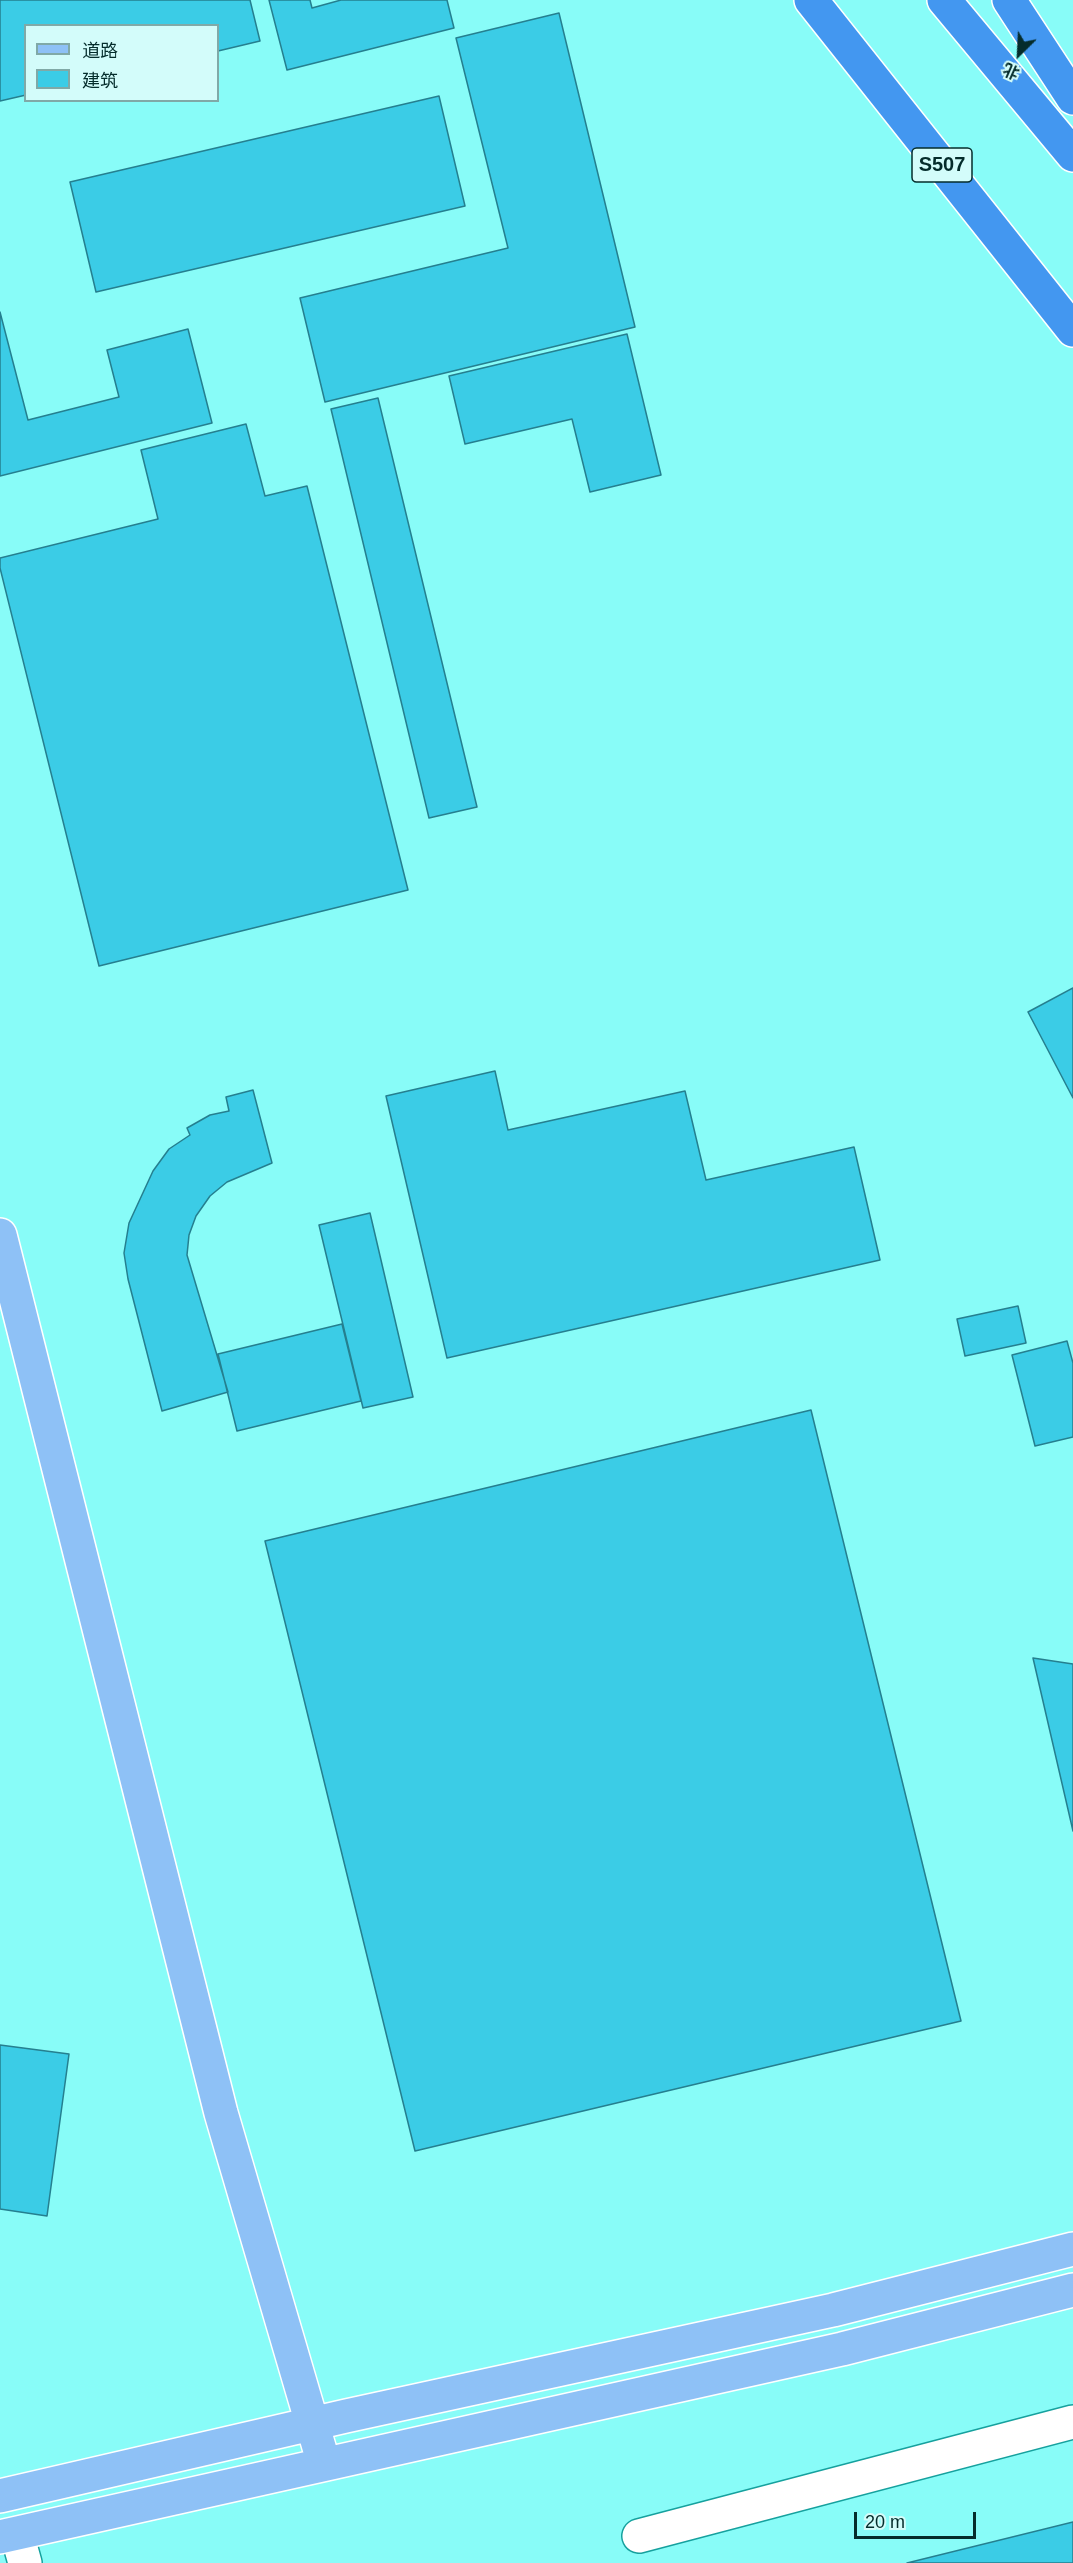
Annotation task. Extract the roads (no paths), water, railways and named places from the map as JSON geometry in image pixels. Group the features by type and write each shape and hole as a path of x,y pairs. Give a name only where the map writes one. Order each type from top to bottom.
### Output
{"highway":[{"name":"S507","path":"811,0 1073,330"},
{"path":"944,0 1073,155"},
{"path":"1009,0 1073,98"}],"main road":[{"path":"0,1235 221,2113 324,2464"},
{"path":"0,2496 311,2424 833,2310 1073,2249"},
{"path":"14,2545 324,2464 842,2349 1073,2290"}],"lane":[{"path":"639,2536 1073,2422"}]}
